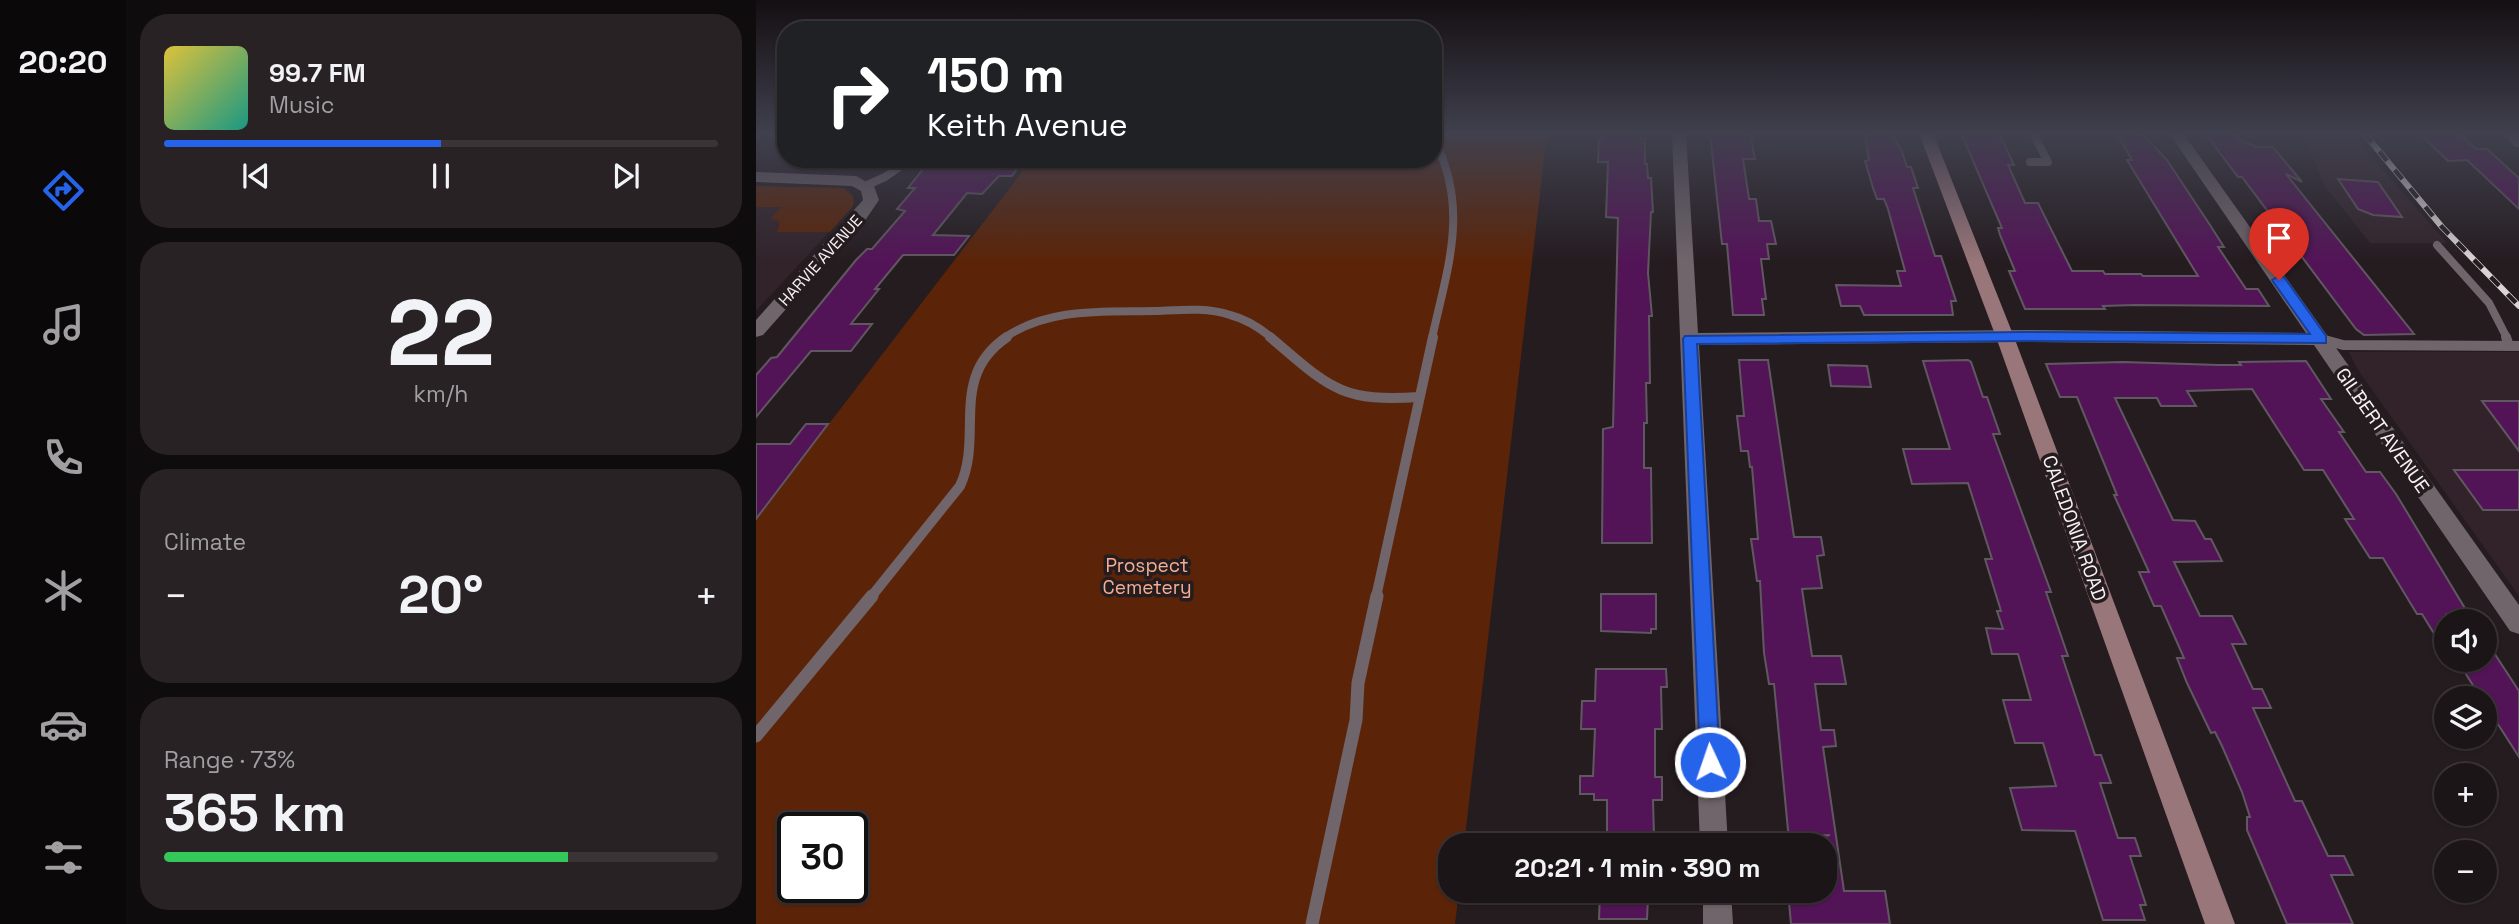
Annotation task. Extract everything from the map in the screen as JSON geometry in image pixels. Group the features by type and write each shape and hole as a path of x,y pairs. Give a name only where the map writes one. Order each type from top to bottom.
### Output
{"street":[{"name":"HARVIE AVENUE","path":"756,331 869,207 871,200 865,186 849,180 766,176"},
{"path":"1681,176 1713,833"},
{"name":"CALEDONIA ROAD","path":"1943,176 2005,337 2220,924"},
{"name":"GILBERT AVENUE","path":"2206,176 2519,624"},
{"path":"1690,339 2320,339"},
{"path":"1717,903 1718,924"}],"lane":[{"path":"865,186 886,176"},
{"path":"1312,924 1356,720 1358,683 1454,238 1457,212 1451,176"},
{"path":"2320,339 2343,345 2514,346 2495,308 2437,245"},
{"path":"756,736 946,506 962,482 971,389 976,374 993,348 1025,326 1051,317 1087,310 1227,313 1260,327 1315,375 1343,392 1371,398 1419,397"}],"shaded area":[{"path":"2321,176 2388,176 2447,243 2370,243 2325,186"},
{"path":"756,186 843,188 850,191 854,200 853,206 756,311"},
{"path":"2349,352 2519,352 2519,596 2358,370"}],"green space":[{"name":"Prospect Cemetery","path":"1019,176 1542,176 1465,833 1438,833 1438,903 1458,903 1455,924 756,924 756,519"},
{"path":"756,186 843,188 853,196 853,206 830,232 777,232 780,222 771,218 782,207 756,207"}],"building":[{"path":"917,176 999,176 982,194 967,193 933,235 969,236 954,255 903,255 851,324 872,324 851,351 811,351 756,417 756,375 771,358 777,357 856,260 867,249 872,249 905,211 897,209 915,188 908,188"},
{"path":"1607,176 1651,178 1653,212 1648,273 1652,316 1649,316 1650,383 1646,383 1644,468 1651,468 1652,543 1602,543 1603,429 1613,427 1618,218 1606,217"},
{"path":"1715,176 1746,176 1749,199 1756,199 1759,221 1771,221 1776,244 1767,244 1769,259 1761,259 1766,299 1762,299 1764,315 1733,315 1727,244 1722,244"},
{"path":"1870,176 1914,176 1918,188 1913,188 1935,256 1941,256 1956,301 1951,301 1953,315 1864,315 1860,306 1841,306 1836,285 1901,286 1897,271 1905,271 1888,209 1884,199 1877,199"},
{"path":"1980,176 2013,176 2025,203 2038,203 2072,271 2103,271 2105,274 2143,276 2198,276 2137,176 2178,176 2224,247 2218,247 2246,289 2258,289 2269,306 2135,305 2103,306 2105,309 2025,309 2009,271 2015,271 1998,228 2002,228"},
{"path":"2288,176 2414,334 2364,335 2356,329 2242,177 2238,177"},
{"path":"2484,176 2519,178 2519,209"},
{"path":"2338,179 2378,182 2402,217 2373,215 2358,209"},
{"path":"1739,360 1768,360 1794,537 1821,537 1824,555 1817,556 1822,588 1802,589 1812,656 1841,656 1846,684 1815,684 1821,730 1834,730 1836,746 1823,747 1836,833 1789,833 1788,830 1774,684 1769,684 1764,653 1760,581 1757,581 1751,539 1758,539 1752,467 1748,451 1741,451 1737,416 1744,416"},
{"path":"1968,360 1983,397 1987,397 2000,434 1993,434 2051,592 2046,592 2068,656 2062,656 2095,755 2101,755 2111,783 2100,783 2118,838 2135,838 2141,856 2130,856 2146,905 2140,905 2145,920 2103,920 2075,831 2022,830 2010,788 2056,786 2043,743 2015,743 2003,700 2031,700 2018,654 1992,654 1986,628 2003,629 1997,611 2001,611 1985,559 1992,559 1968,483 1912,484 1903,449 1950,449 1923,361"},
{"path":"2306,361 2331,399 2321,399 2344,432 2339,432 2366,472 2380,472 2396,494 2465,609 2434,609 2434,634 2422,614 2417,614 2383,558 2370,558 2345,519 2354,519 2323,470 2304,470 2252,389 2187,391 2196,406 2161,406 2157,398 2115,398 2173,520 2195,521 2205,539 2211,539 2222,561 2174,562 2200,616 2232,616 2246,644 2232,644 2253,689 2262,689 2271,708 2253,708 2295,801 2302,801 2328,856 2344,856 2353,875 2331,875 2353,924 2287,924 2247,830 2247,817 2250,817 2242,792 2215,732 2211,733 2187,683 2177,658 2184,658 2161,606 2154,606 2139,572 2149,572 2114,495 2117,495 2077,397 2060,397 2046,364 2123,362 2241,365 2239,362"},
{"path":"1828,365 1867,366 1871,387 1831,386"},
{"path":"2482,401 2519,401 2519,451"},
{"path":"806,424 828,424 756,519 756,444 790,444"},
{"path":"2454,470 2519,470 2519,510 2483,510"},
{"path":"1601,594 1656,594 1656,629 1651,629 1651,633 1601,631"},
{"path":"2497,657 2519,691 2519,757 2497,723 2497,686 2473,686 2465,672 2497,672"},
{"path":"1596,669 1666,669 1667,687 1661,687 1662,729 1655,729 1655,777 1662,777 1662,800 1653,800 1654,833 1607,833 1607,800 1594,800 1594,794 1580,794 1580,776 1593,776 1595,729 1581,729 1582,701 1595,701"},
{"path":"1837,843 1844,891 1885,891 1890,924 1791,924 1789,903 1837,903"},
{"path":"1600,903 1648,903 1647,919 1599,919"}],"railway":[{"path":"2400,176 2442,227 2519,306"}],"route":[{"path":"1710,762 1690,339 2024,336 2320,339 2279,280"}]}
